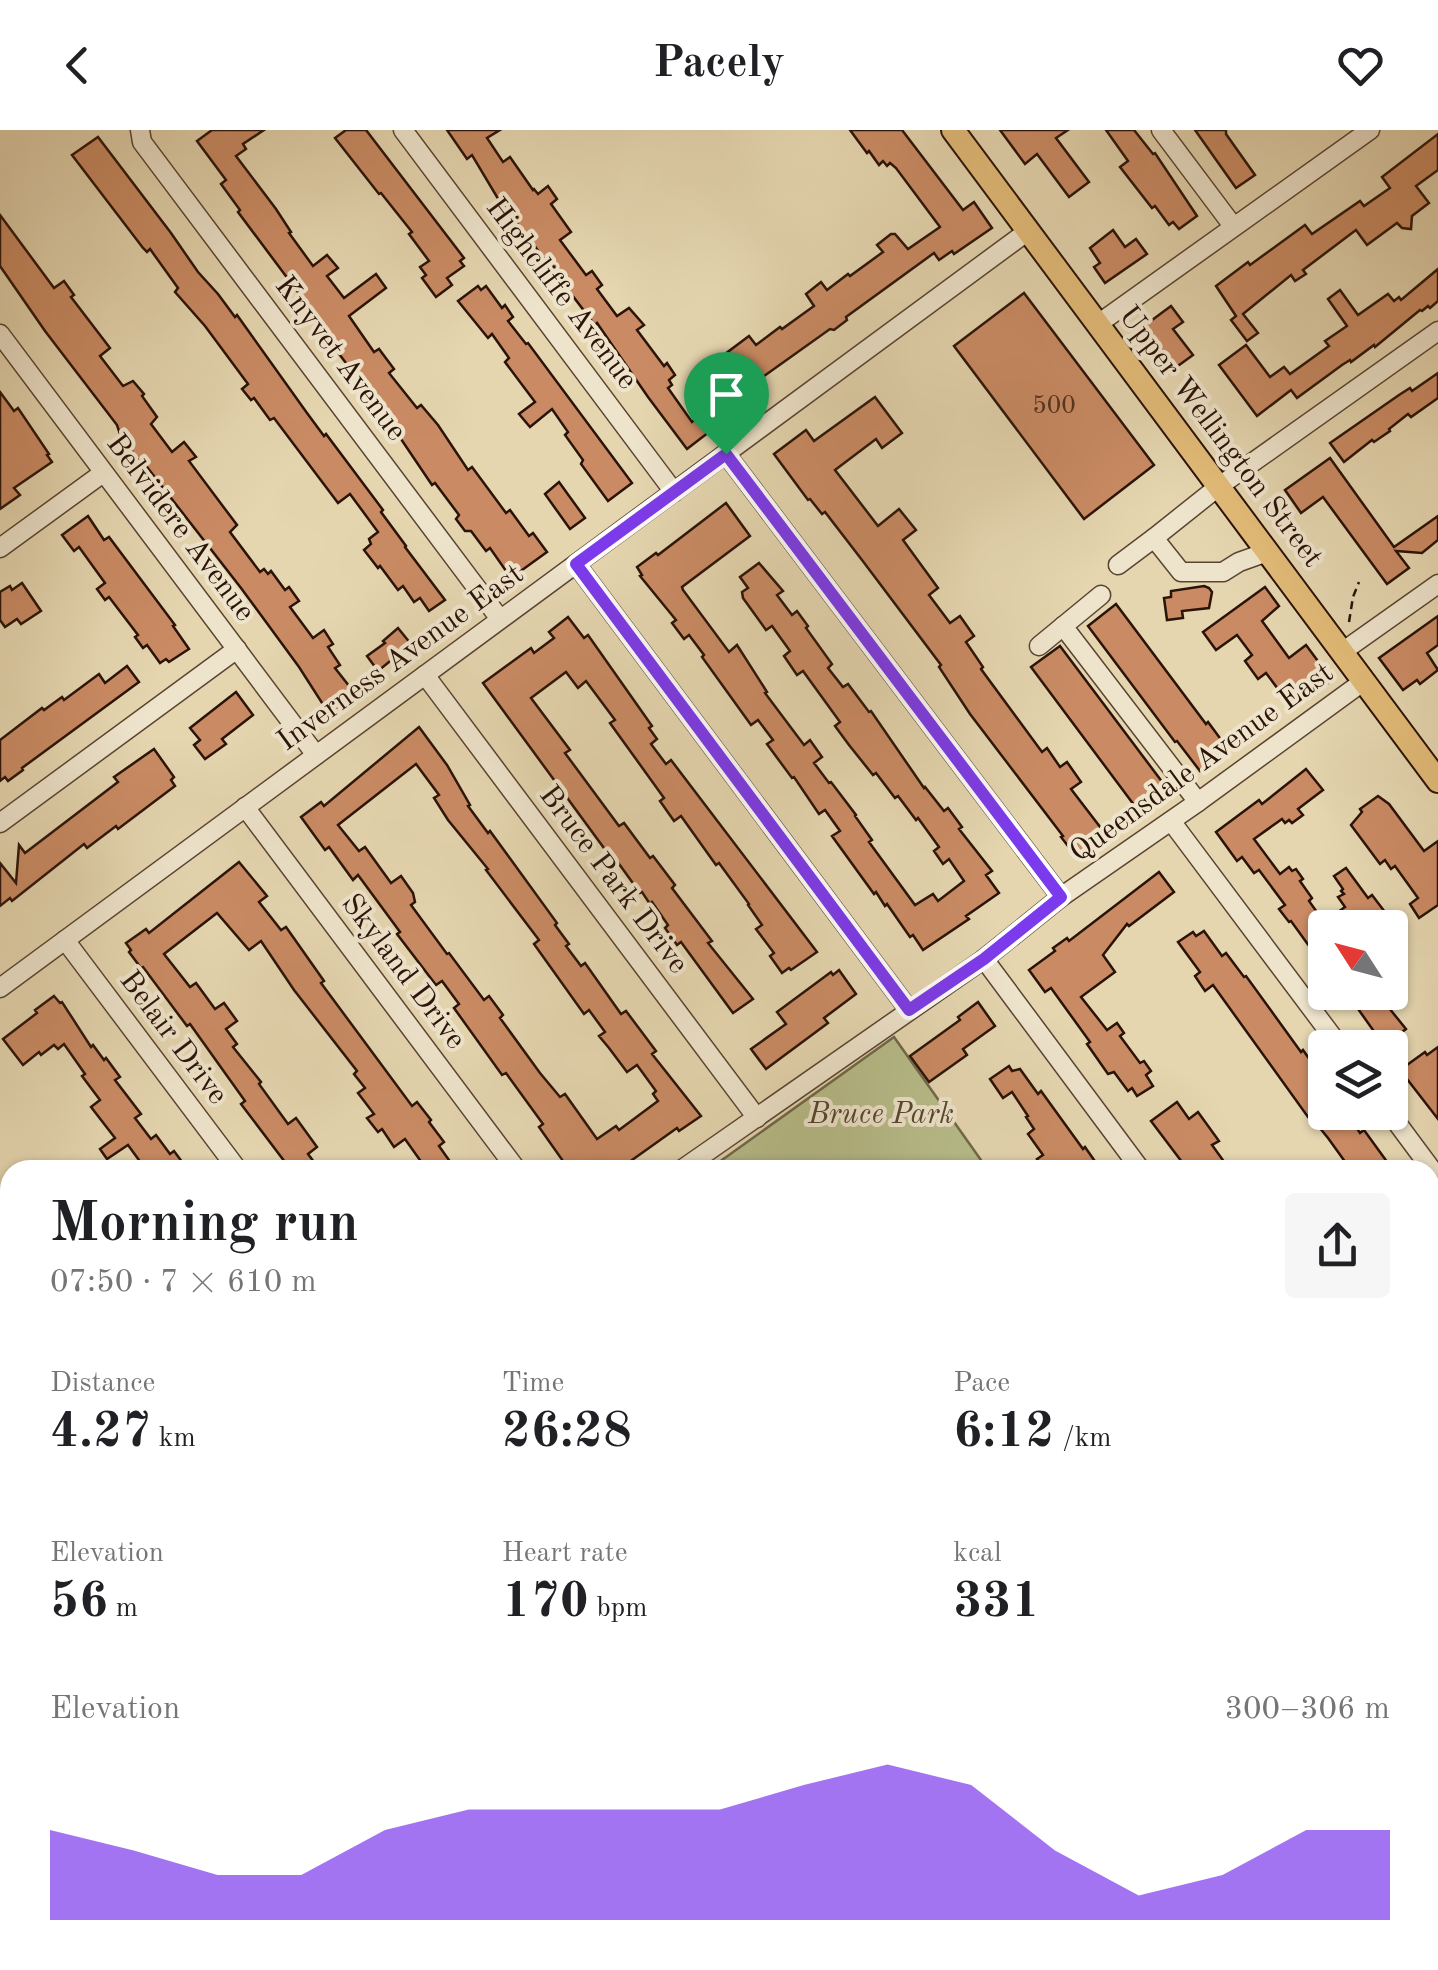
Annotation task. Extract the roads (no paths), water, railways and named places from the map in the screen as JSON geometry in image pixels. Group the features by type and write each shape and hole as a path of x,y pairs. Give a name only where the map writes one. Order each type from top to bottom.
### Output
{"main road":[{"name":"Upper Wellington Street","path":"953,130 1438,781"}],"street":[{"name":"Knyvet Avenue","path":"140,130 142,142 500,619"},
{"name":"Highcliffe Avenue","path":"403,130 674,492"},
{"path":"1161,130 1233,226"},
{"path":"1098,324 1363,132"},
{"name":"Inverness Avenue East","path":"0,988 1028,232"},
{"path":"1118,565 1218,487 1438,331"},
{"name":"Belvidere Avenue","path":"0,334 316,755"},
{"path":"726,454 1061,897"},
{"path":"0,548 103,473"},
{"path":"1154,538 1181,572 1223,572 1267,552"},
{"path":"576,564 909,1010"},
{"name":"Queensdale Avenue East","path":"1342,652 1438,584"},
{"path":"1039,646 1101,596"},
{"path":"1064,626 1198,802"},
{"path":"0,823 237,650"},
{"name":"Bruce Park Drive","path":"425,675 757,1118"},
{"name":"Queensdale Avenue East","path":"696,1160 984,959 1061,897 1364,681"},
{"name":"Skyland Drive","path":"246,807 510,1160"},
{"path":"1171,821 1327,1030"},
{"name":"Belair Drive","path":"65,940 230,1160"},
{"path":"984,959 1134,1160"},
{"path":"1402,1130 1425,1160"}],"park label":[{"name":"Bruce Park","path":"881,1115"}]}
